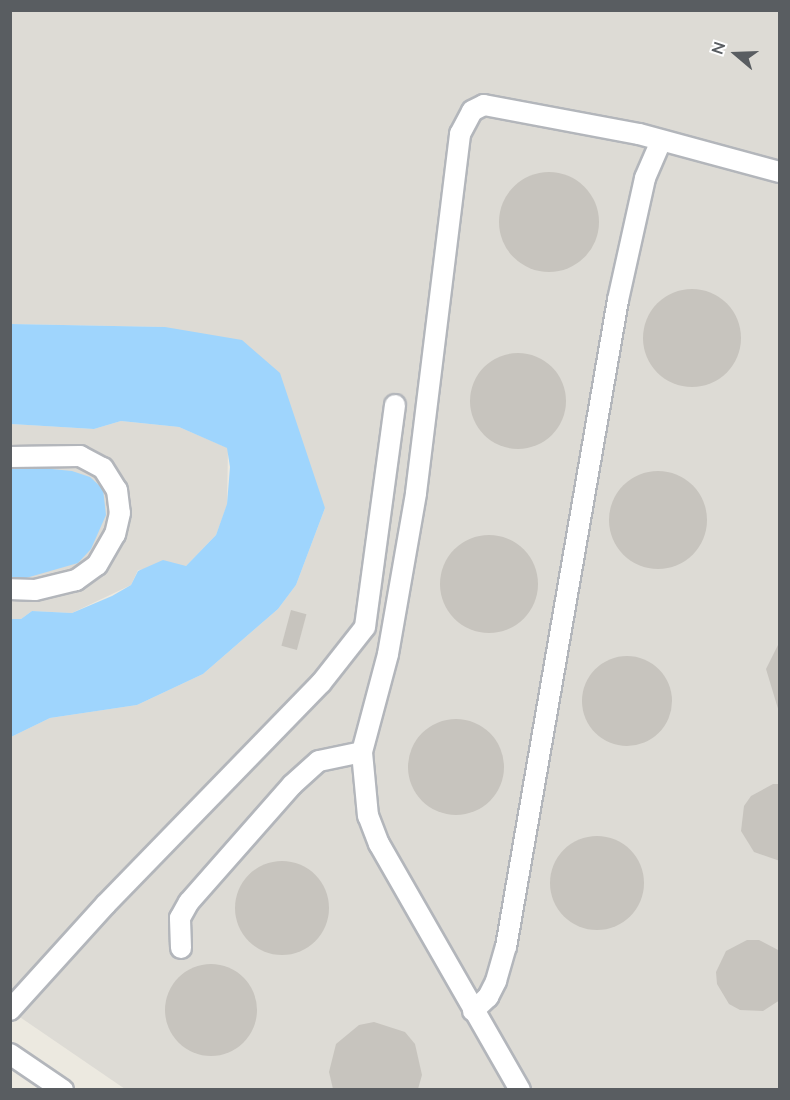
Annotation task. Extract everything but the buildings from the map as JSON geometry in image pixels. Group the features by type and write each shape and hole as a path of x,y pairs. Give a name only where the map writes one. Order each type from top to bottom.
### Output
{"street":[{"path":"520,1089 473,1011 379,844 369,816 362,752 388,654 416,493 460,134 472,111 484,105 592,123 780,172"},
{"path":"473,1011 492,989 506,947 618,300 645,178 661,141"},
{"path":"10,1010 163,845 321,683 365,627 395,405"},
{"path":"10,457 80,456 103,468 117,490 120,513 115,534 97,565 76,580 35,590 10,589"},
{"path":"181,948 180,918 189,902 292,785 319,761 362,752"},
{"path":"10,1054 63,1089"}],"shaded area":[{"path":"11,11 779,11 779,1089 125,1089 11,1011 11,737 50,718 137,705 203,674 278,609 296,585 325,508 165,327 11,324"},
{"path":"121,421 179,427 228,448 227,505 216,535 186,566 138,570 131,585 72,613 32,611 21,619 11,619 11,424 94,429"}],"water":[{"path":"11,324 165,327 242,340 280,373 325,508 296,585 278,609 203,674 137,705 50,718 11,737 11,619 21,619 32,611 72,613 131,585 138,571 163,560 186,566 216,535 227,504 230,467 227,448 179,427 121,421 94,429 11,424"},
{"path":"21,466 72,471 90,477 103,489 106,515 91,549 78,563 26,578 11,577 10,469"}]}
